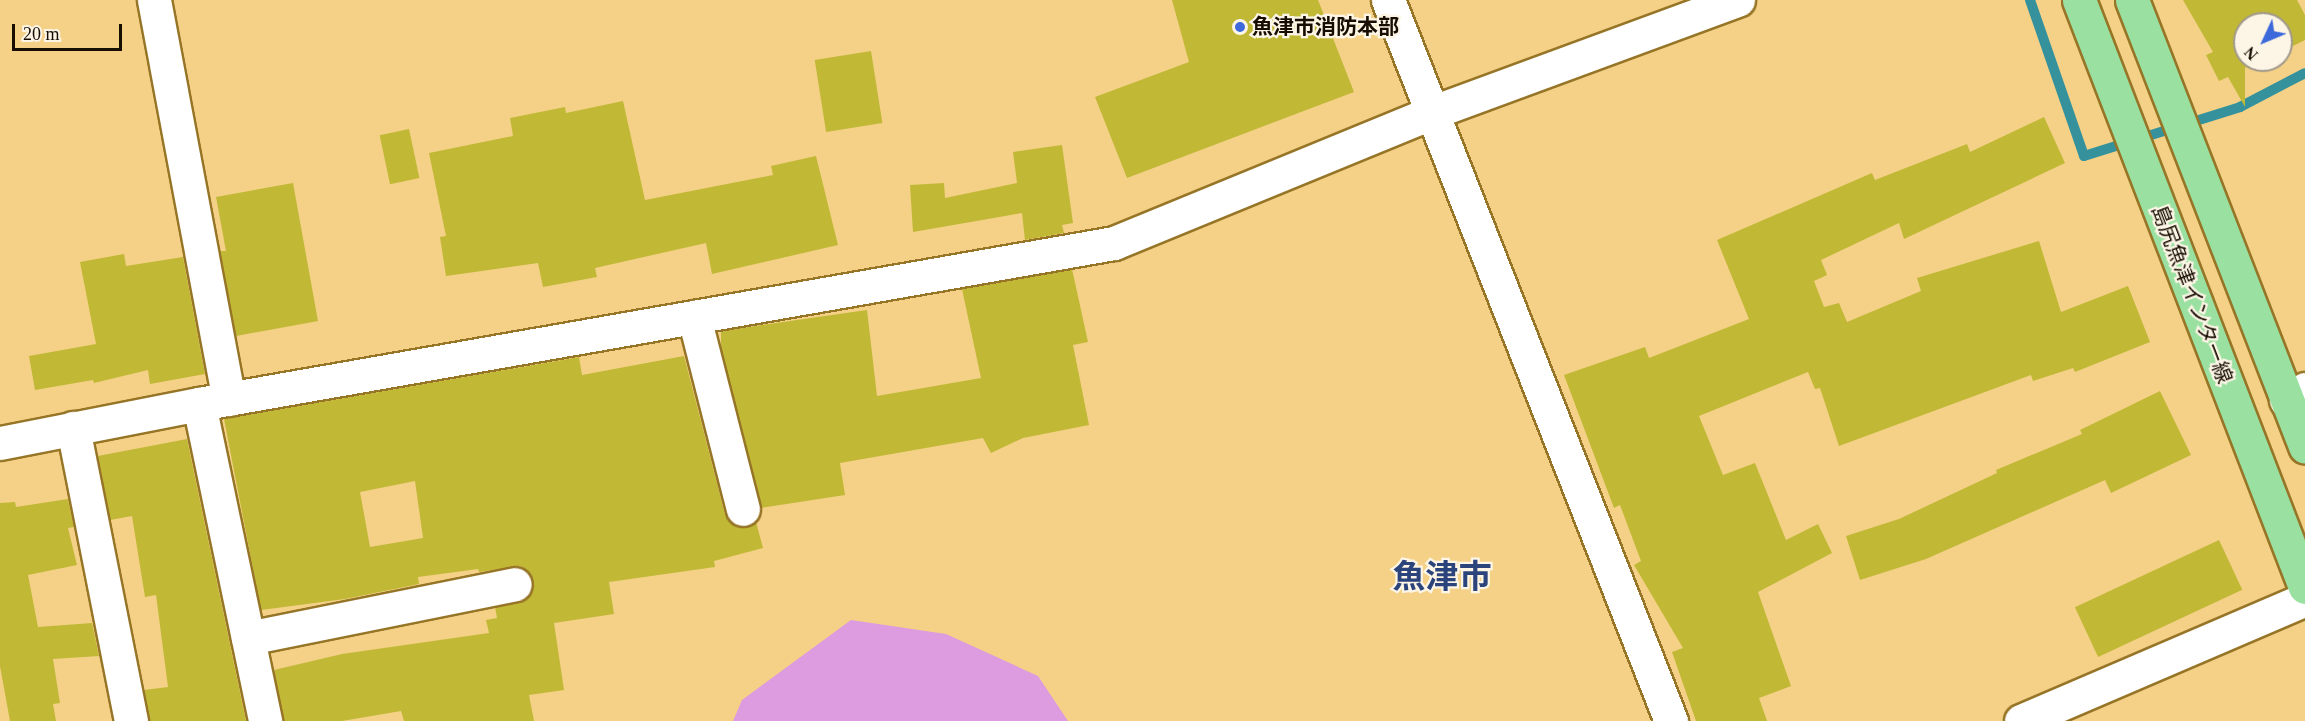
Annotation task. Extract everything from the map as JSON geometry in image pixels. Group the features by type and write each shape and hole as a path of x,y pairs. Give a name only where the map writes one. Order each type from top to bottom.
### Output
{"main road":[{"name":"島尻魚津インター線","path":"2079,0 2305,587"},
{"path":"2132,0 2296,394 2305,447"}],"street":[{"path":"154,0 248,638 265,721"},
{"path":"1388,0 1671,721"},
{"path":"0,443 214,401 1114,243 1433,112 1738,0"},
{"path":"694,317 743,509"},
{"path":"73,428 131,721"},
{"path":"248,638 515,584"},
{"path":"2021,721 2305,600"}],"shaded area":[{"path":"851,620 946,634 1038,676 1068,721 733,721 742,700"}],"building":[{"path":"1172,0 1318,0 1354,92 1127,178 1095,97 1189,62"},
{"path":"2183,0 2297,0 2305,15 2305,40 2293,46 2293,12 2233,12 2233,72 2245,72 2245,107 2228,77 2219,81 2206,55 2213,52"},
{"path":"871,51 882,123 826,132 815,60"},
{"path":"623,101 645,200 773,175 771,166 816,156 838,245 712,274 706,243 595,268 597,277 543,287 538,263 446,276 440,237 446,236 429,153 513,136 510,118 565,107 566,113"},
{"path":"2044,117 2065,163 1904,239 1899,223 1821,260 1827,275 1814,281 1824,307 1839,303 1847,322 1921,291 1917,278 2039,241 2061,312 2128,286 2150,342 2075,372 2073,368 2033,381 2031,375 1839,446 1820,388 1815,389 1808,372 1699,416 1723,475 1755,463 1786,540 1818,524 1832,553 1758,592 1791,686 1759,698 1767,721 1696,721 1672,652 1683,648 1634,565 1641,561 1620,505 1614,508 1564,375 1645,347 1649,358 1749,319 1717,240 1872,173 1875,180 1967,144 1970,152"},
{"path":"409,129 419,178 390,184 380,135"},
{"path":"1062,145 1073,223 1062,225 1064,233 1025,240 1022,213 913,232 910,185 944,183 945,198 1017,183 1013,152"},
{"path":"293,183 318,321 236,336 220,251 226,251 216,197"},
{"path":"124,254 126,266 183,257 205,374 150,384 148,370 94,383 93,380 35,390 29,356 96,344 80,262"},
{"path":"1072,269 1088,342 1073,345 1089,425 1023,438 991,453 983,438 840,463 845,495 761,508 721,349 721,331 867,310 877,396 981,378 962,289"},
{"path":"684,356 725,514 739,527 756,522 763,548 714,561 715,567 609,582 614,614 554,623 564,690 529,695 534,721 404,721 401,711 342,721 283,721 274,670 342,654 489,633 486,620 497,618 495,607 527,598 533,581 520,566 479,572 478,569 418,577 419,584 345,599 261,610 224,419 579,357 582,375","holes":["415,481 423,538 370,547 360,492"]},
{"path":"2160,391 2191,455 2111,493 2105,480 1926,559 1860,580 1846,536 1899,519 1997,473 1996,470 2082,434 2080,430"},
{"path":"187,439 246,721 149,721 144,690 168,687 156,595 145,597 132,516 110,520 98,456"},
{"path":"68,499 74,527 68,528 77,565 28,575 38,627 92,623 99,656 53,659 60,703 53,704 56,721 10,721 0,666 0,503 15,502 16,507"},
{"path":"2219,540 2242,590 2098,657 2075,607"}],"waterway":[{"path":"2030,0 2084,156 2240,107 2305,73"}],"place":[{"name":"魚津市消防本部","path":"1240,27"}],"district":[{"name":"魚津市","path":"1442,578"}]}
